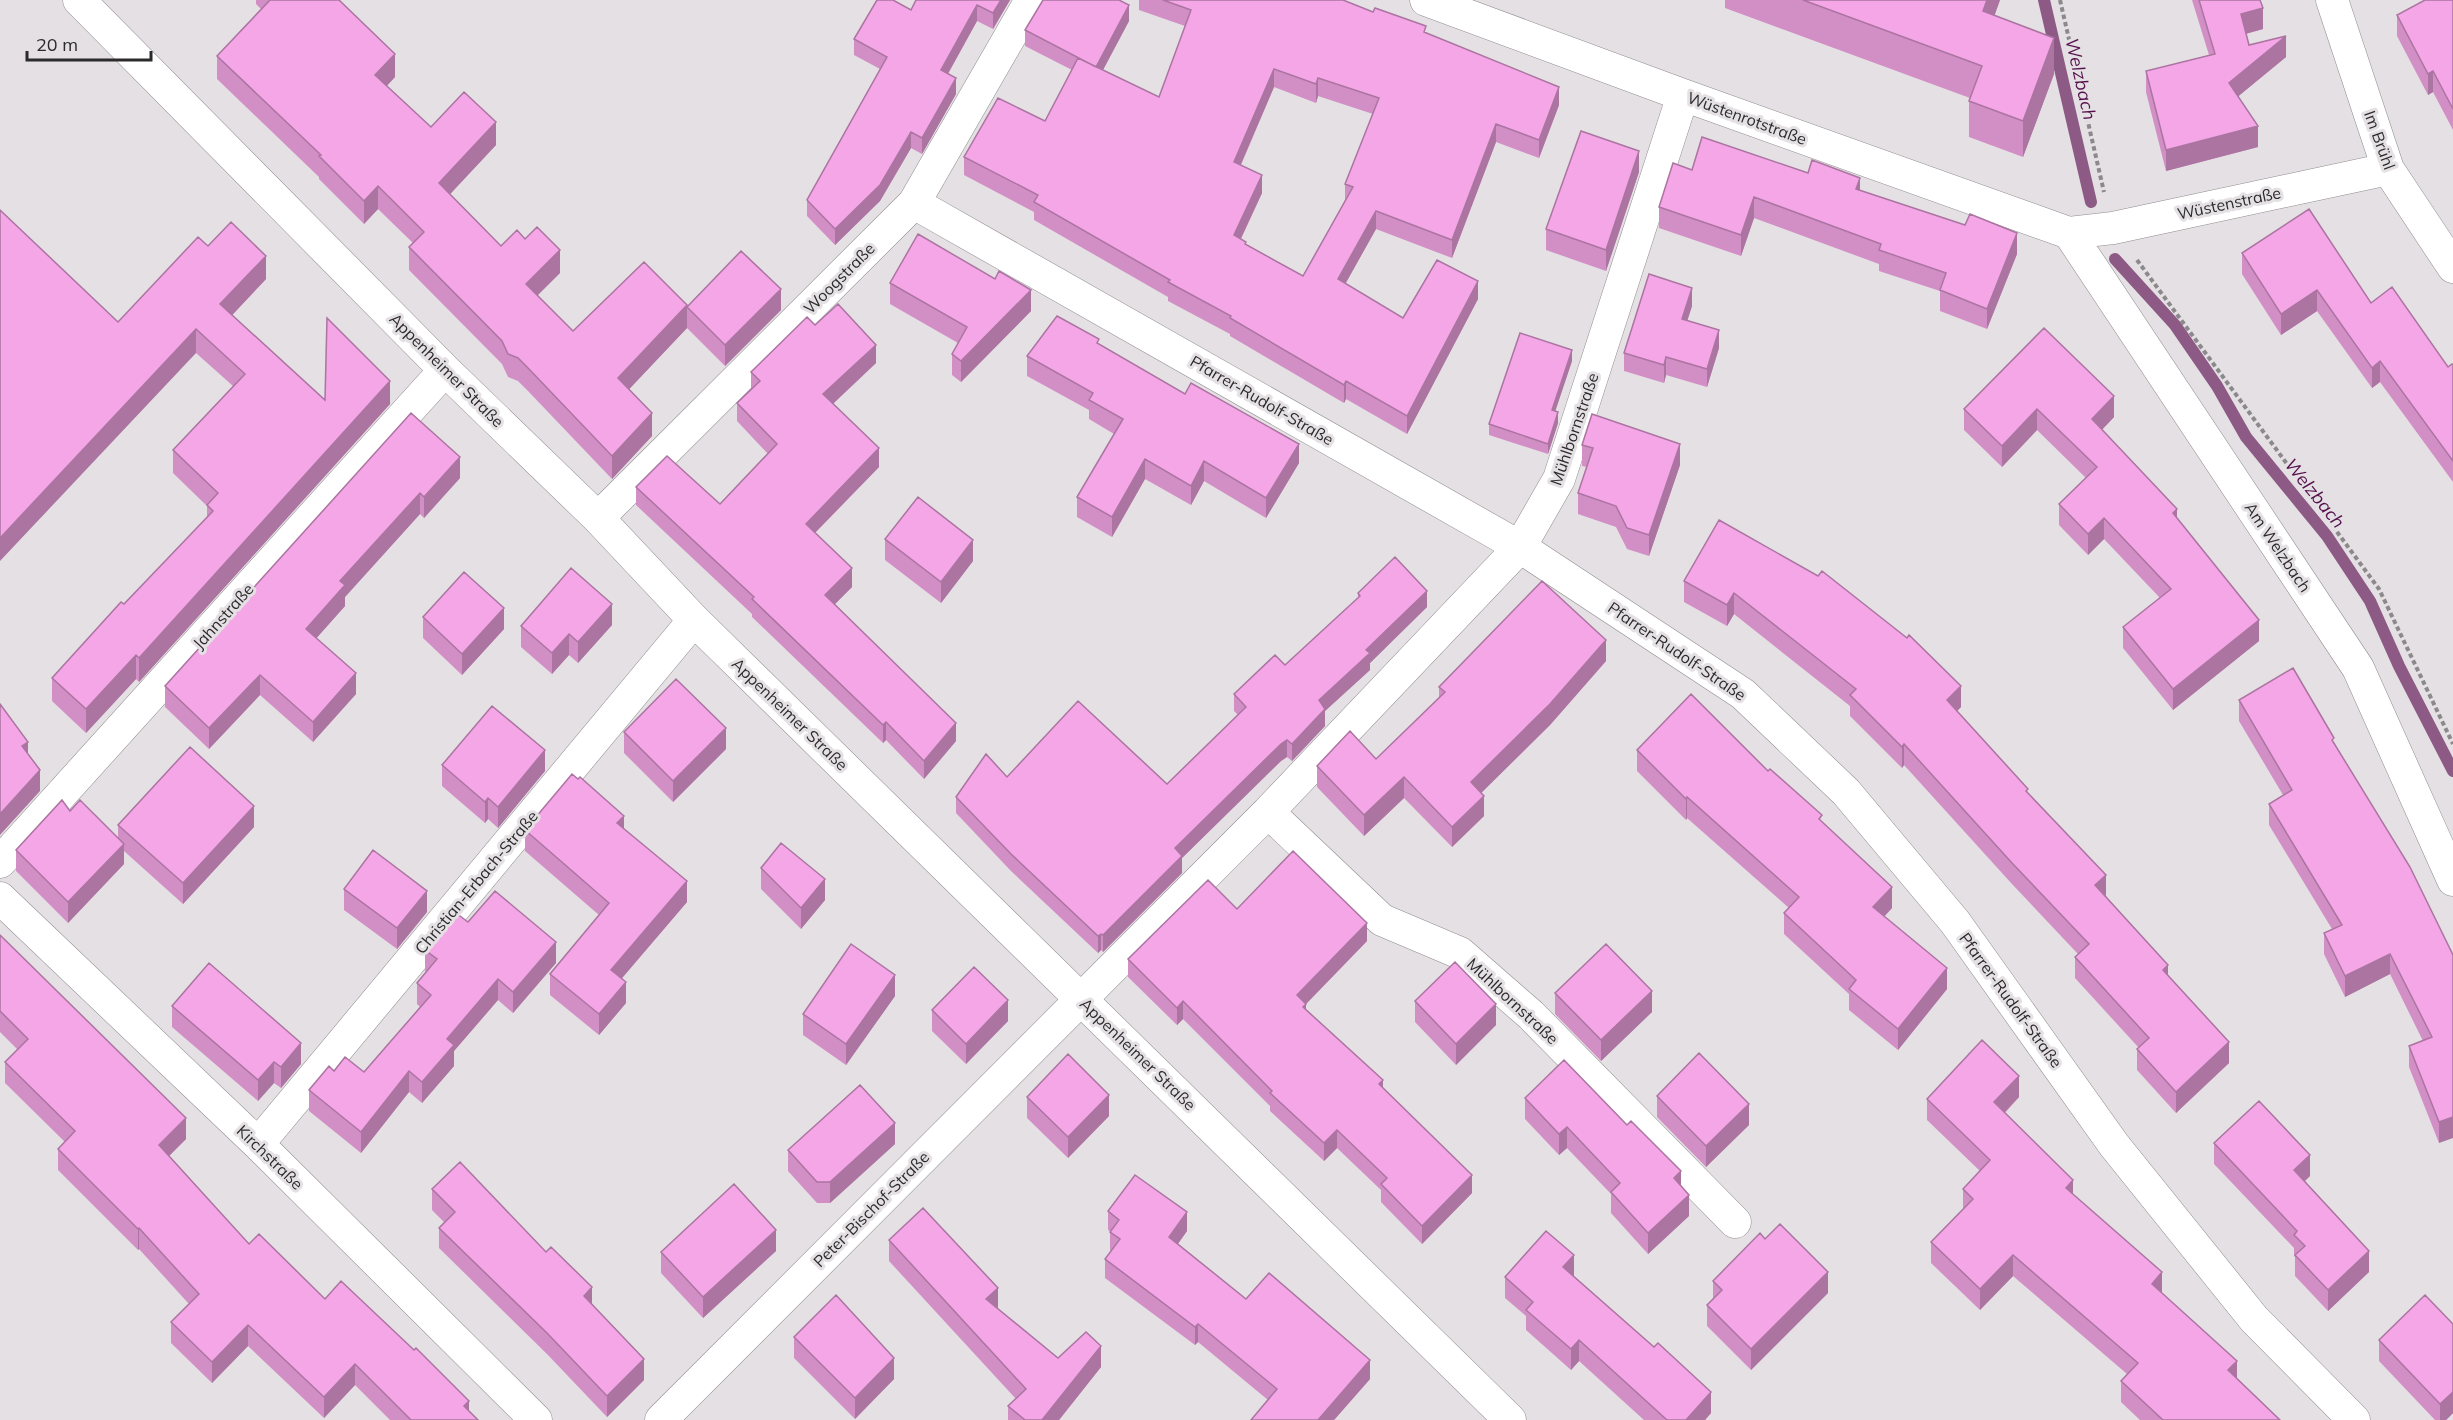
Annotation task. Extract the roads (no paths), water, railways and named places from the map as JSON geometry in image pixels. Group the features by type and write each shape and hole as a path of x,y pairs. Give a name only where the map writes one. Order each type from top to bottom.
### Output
{"street":[{"name":"Appenheimer Straße","path":"79,0 445,370 598,518 694,620 1510,1420"},
{"name":"Woogstraße","path":"598,518 914,204 1031,0"},
{"name":"Wüstenrotstraße","path":"1426,0 2069,233"},
{"name":"Im Brühl","path":"2332,0 2388,169 2453,267"},
{"name":"Mühlbornstraße","path":"1081,998 1268,812 1520,547 1559,479 1683,95"},
{"name":"Wüstenstraße","path":"2069,233 2113,228 2388,169"},
{"name":"Pfarrer-Rudolf-Straße","path":"914,204 1520,547 1743,694 1846,792 1955,922 2114,1145 2254,1319 2354,1420"},
{"name":"Am Welzbach","path":"2069,233 2358,668 2453,880"},
{"name":"Jahnstraße","path":"0,862 445,370"},
{"name":"Christian-Erbach-Straße","path":"258,1144 694,620"},
{"name":"Mühlbornstraße","path":"1268,812 1382,920 1460,953 1531,1016 1735,1222"},
{"name":"Kirchstraße","path":"0,898 258,1144 536,1420"},
{"name":"Peter-Bischof-Straße","path":"661,1420 1081,998"}],"waterway":[{"name":"Welzbach","path":"2044,0 2091,202"},
{"name":"Welzbach","path":"2115,259 2175,325 2217,386 2246,437 2327,536 2370,601 2399,666 2453,771"}]}
